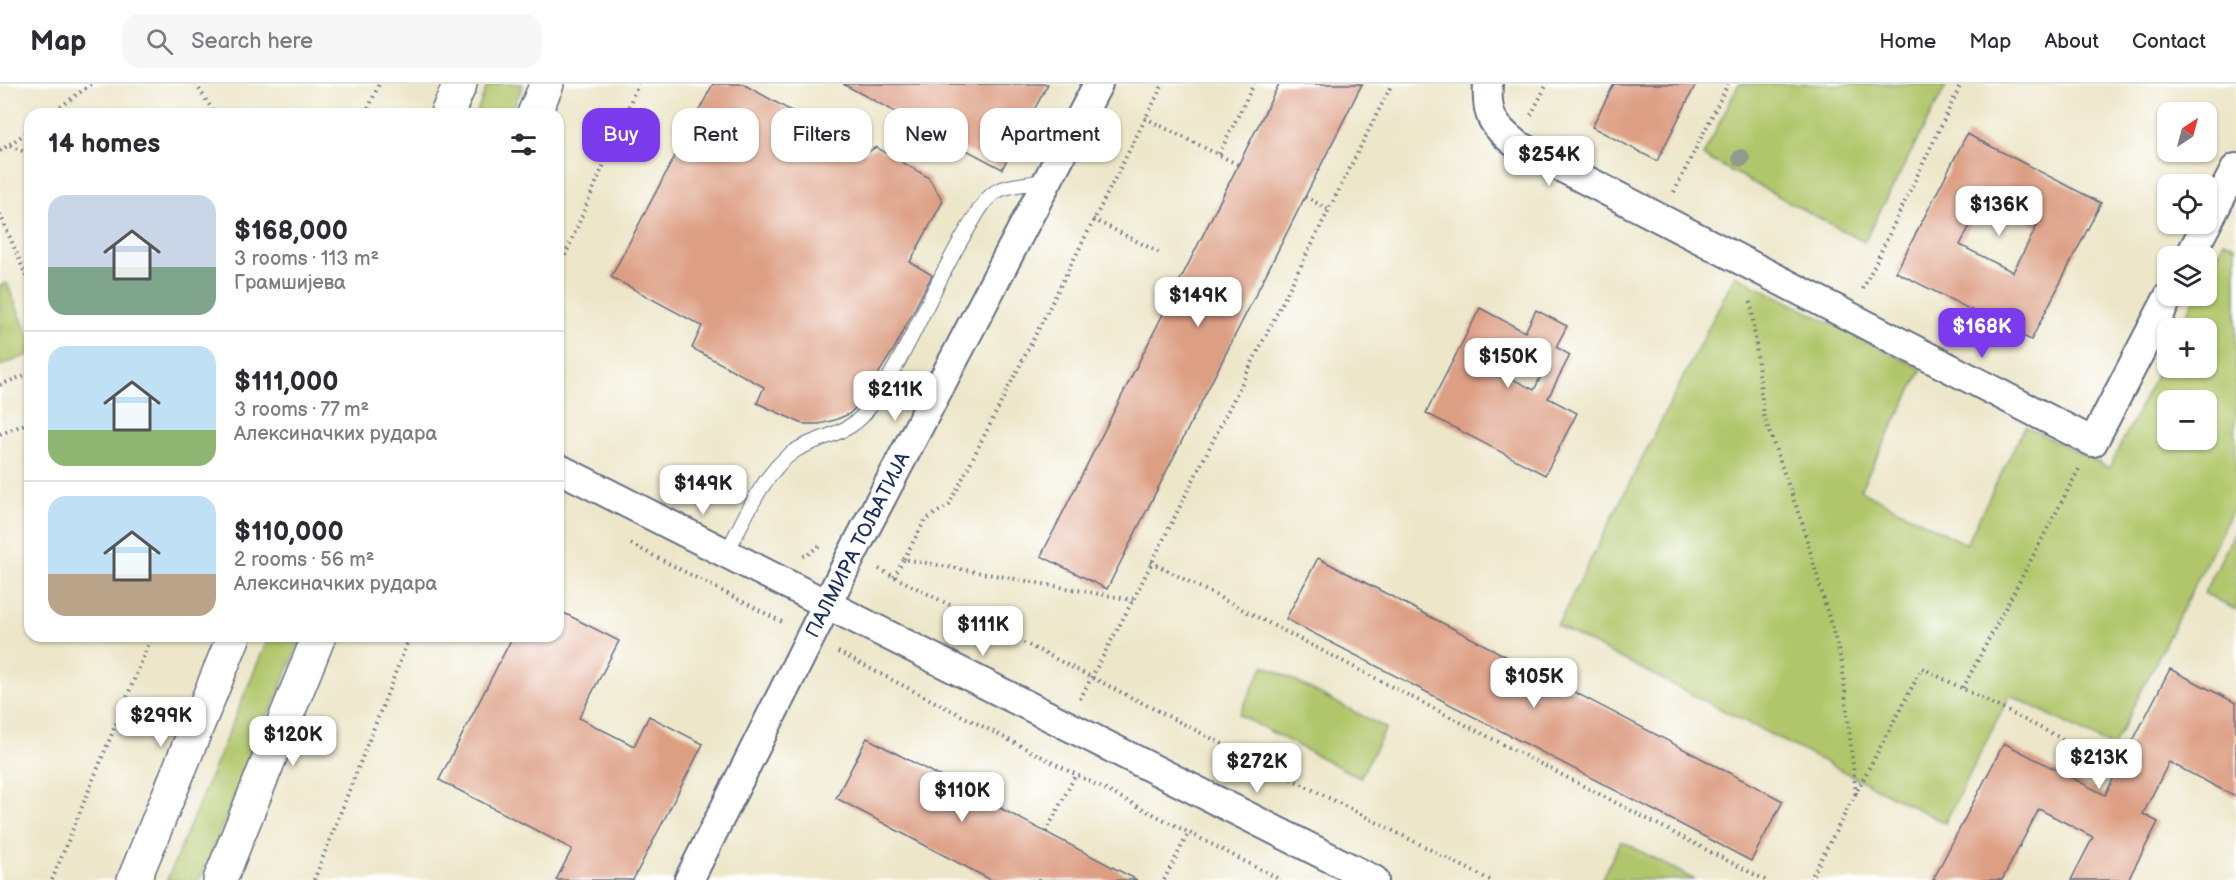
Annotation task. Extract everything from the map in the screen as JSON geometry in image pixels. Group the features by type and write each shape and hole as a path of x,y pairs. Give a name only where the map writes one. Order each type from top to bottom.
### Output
{"main road":[{"path":"450,108 460,84"},
{"path":"537,108 547,84"},
{"path":"134,880 232,642"},
{"path":"220,880 317,642"}],"street":[{"name":"ПАЛМИРА ТОЉАТИЈА","path":"689,880 851,556 1098,84"},
{"path":"1488,84 1489,108 1493,123 1516,144 2093,442 2164,306"},
{"path":"2195,246 2236,168"},
{"path":"564,471 827,606 1067,724 1374,880"}],"lane":[{"path":"726,554 776,466 794,452 814,441 837,433 862,417 883,390 954,251 978,212 995,192 1007,187 1048,179"}],"path":[{"path":"59,108 91,84"},
{"path":"196,84 211,108"},
{"path":"369,108 379,84"},
{"path":"564,258 638,84"},
{"path":"894,577 925,520 949,506 1163,84"},
{"path":"1219,154 1254,84"},
{"path":"1067,724 1133,600 1392,84"},
{"path":"1661,219 1728,84"},
{"path":"1849,317 1962,84"},
{"path":"1145,118 1239,165"},
{"path":"0,151 24,135"},
{"path":"9,146 24,152"},
{"path":"1305,197 1328,210"},
{"path":"0,214 24,271"},
{"path":"1093,219 1162,254"},
{"path":"1749,265 1764,417 1802,523 1842,663 1856,794"},
{"path":"0,385 24,375"},
{"path":"0,434 24,424"},
{"path":"1963,688 2093,442"},
{"path":"621,539 1281,880"},
{"path":"851,556 1092,676 1490,880"},
{"path":"904,559 1133,600"},
{"path":"1151,562 1765,880"},
{"path":"52,880 150,642"},
{"path":"314,880 408,642"},
{"path":"1810,880 1922,668 2090,753"},
{"path":"1046,832 1076,774"},
{"path":"1164,880 1189,832"}],"green space":[{"path":"488,84 523,84 513,108 478,108"},
{"path":"1739,84 1947,84 1864,242 1703,156"},
{"path":"2224,241 2236,247 2236,503 2113,747 2010,695 1945,823 1557,626 1735,275 1922,369 1860,490 1966,544 2025,426 2109,468 2157,373 2157,378 2217,378 2217,318 2185,318 2191,306 2217,306 2217,255"},
{"path":"7,283 24,325 24,356 0,366 0,286"},
{"path":"2236,530 2236,610 2204,593"},
{"path":"266,642 299,642 200,880 167,880"},
{"path":"1264,665 1386,728 1360,778 1239,715"},
{"path":"1621,841 1695,880 1601,880"}],"building":[{"path":"713,84 743,84 786,108 771,108 771,162 872,162 872,149 876,147 884,152 884,162 902,162 928,177 943,201 910,262 932,275 894,349 861,402 849,414 819,424 803,424 757,403 764,387 692,348 702,326 611,277 672,162 759,162 759,108 700,108"},
{"path":"843,84 1048,84 1035,108 980,108 980,157 968,151 968,108 888,108"},
{"path":"1279,84 1362,84 1107,589 1041,556"},
{"path":"1614,84 1696,84 1657,161 1592,127"},
{"path":"1967,134 2101,203 2031,340 1896,272","holes":["1984,198 2037,226 2013,272 1960,245"]},
{"path":"989,162 1006,162 1002,169"},
{"path":"1480,308 1525,332 1536,310 1567,326 1556,347 1570,355 1548,398 1577,413 1545,475 1426,413","holes":["1519,344 1549,360 1534,390 1503,374"]},
{"path":"1318,558 1783,801 1751,861 1286,619"},
{"path":"564,613 619,641 579,718 634,746 649,716 703,744 633,880 556,880 572,849 439,780 510,642 564,642"},
{"path":"2170,669 2236,703 2236,797 2169,762 2143,814 2158,822 2128,880 2071,880 2093,837 2039,809 2002,880 1933,880 2004,743 2105,795"},
{"path":"867,738 1137,880 991,880 928,847 836,798"}]}
